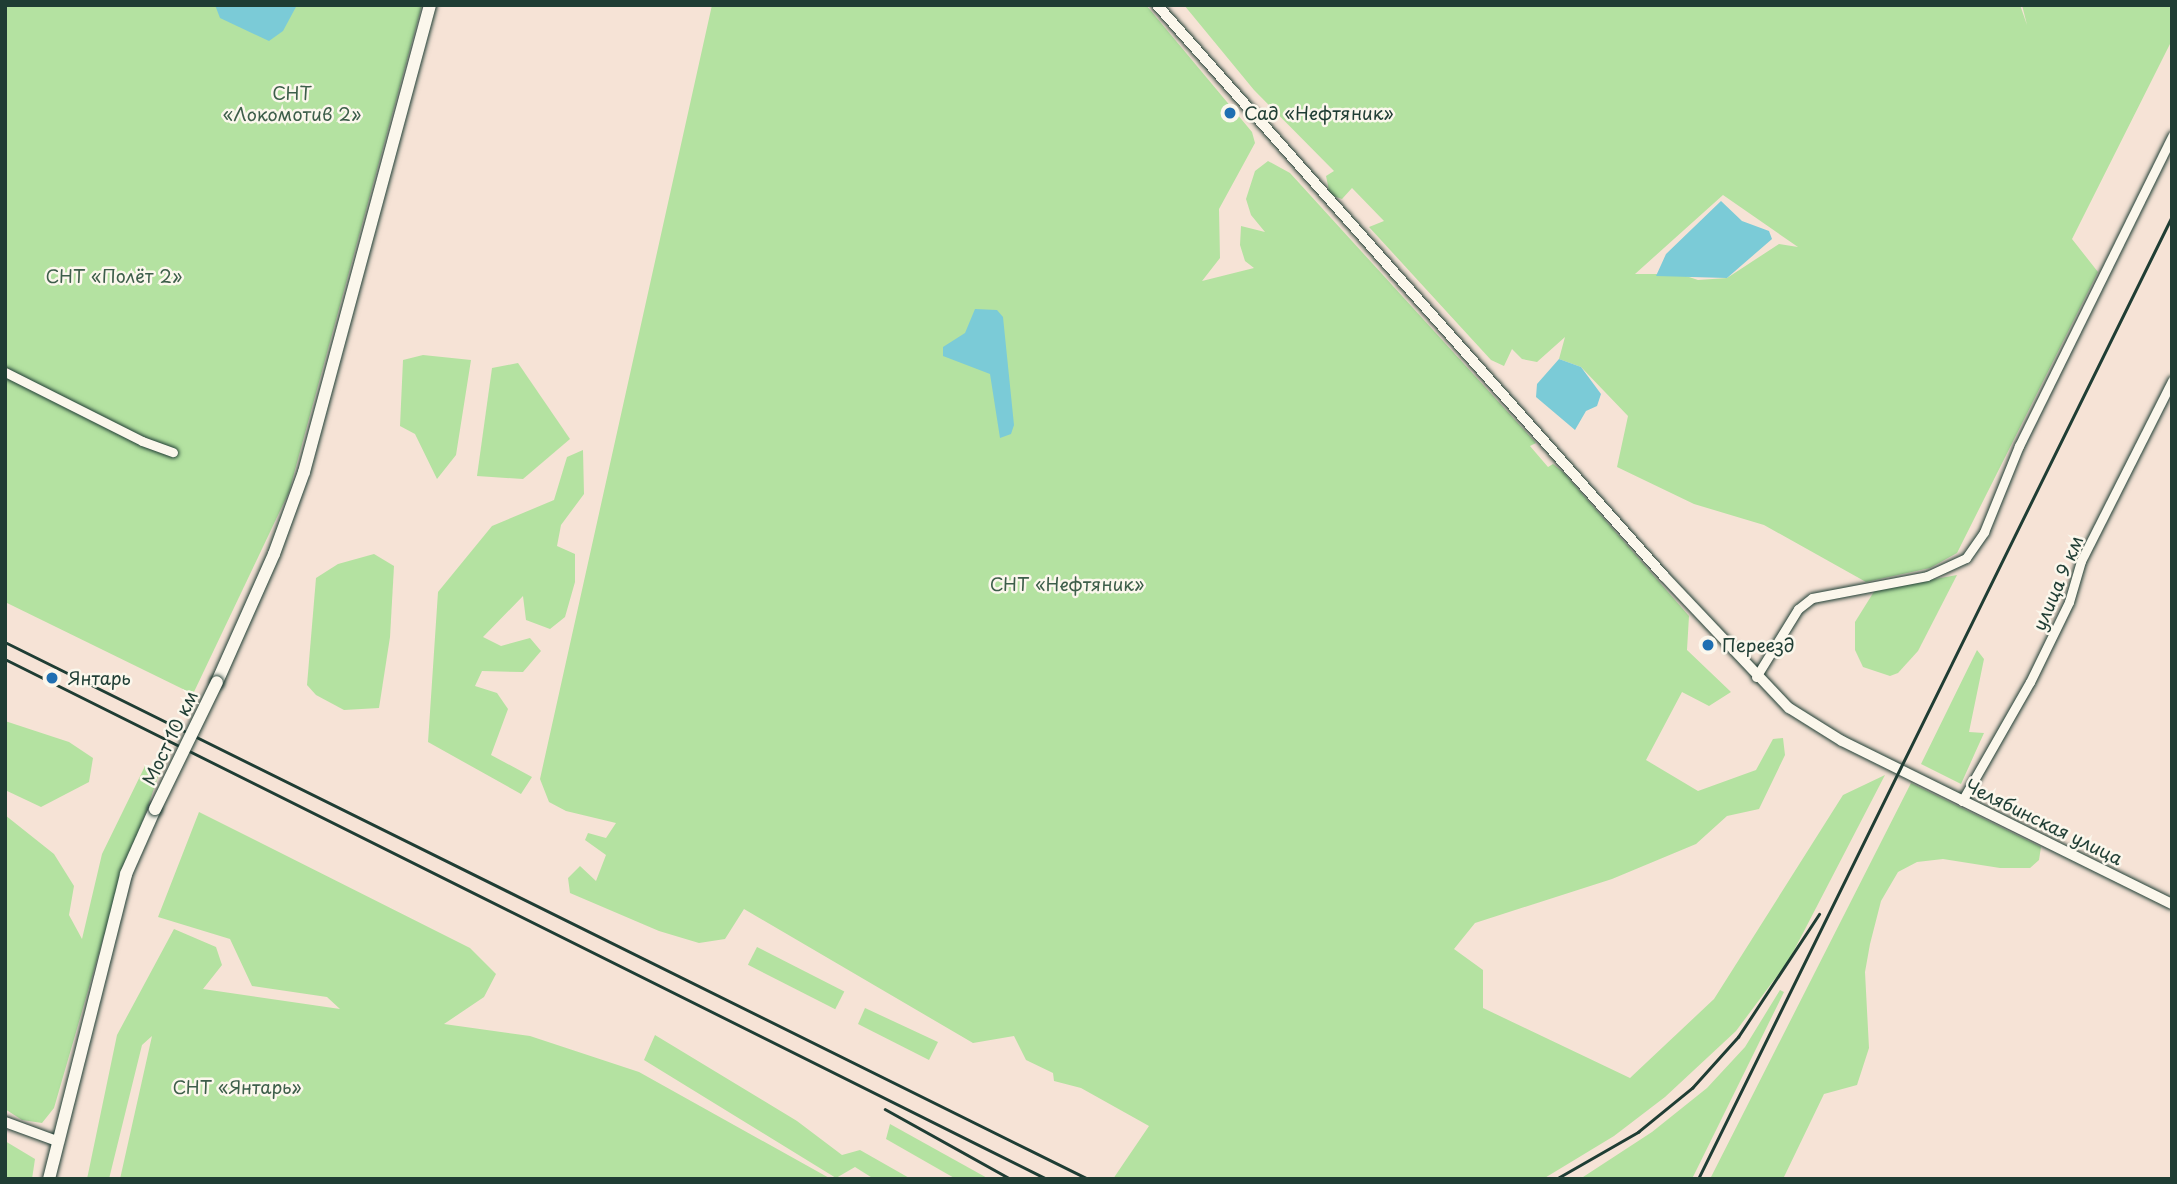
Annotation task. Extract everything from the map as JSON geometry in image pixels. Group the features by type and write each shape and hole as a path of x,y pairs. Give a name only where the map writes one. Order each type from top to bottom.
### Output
{"main road":[{"name":"Мост 10 км","path":"49,1179 126,874 274,554 304,472 430,5"}],"street":[{"name":"Челябинская улица","path":"1157,5 1272,140 1756,677 1806,720 1900,771 2172,904"},
{"path":"1756,677 1798,609 1812,598 1927,576 1966,558 1984,532 2019,446 2172,136"},
{"path":"5,372 142,441 173,452"},
{"name":"улица 9 км","path":"1962,801 2030,682 2069,602 2081,561 2172,382"},
{"path":"5,1122 57,1141"}],"green space":[{"path":"5,5 422,5 289,492 193,694 5,602"},
{"name":"СНТ «Нефтяник»","path":"712,5 1146,5 1252,132 1255,143 1219,209 1220,258 1202,281 1254,268 1245,261 1240,245 1241,226 1265,232 1251,215 1246,199 1255,171 1268,161 1290,173 1536,443 1530,446 1548,467 1553,464 1563,472 1689,616 1687,650 1731,692 1709,706 1682,692 1646,760 1698,791 1756,770 1773,739 1783,738 1785,755 1759,809 1727,816 1696,844 1612,879 1475,923 1454,949 1483,970 1483,1008 1630,1078 1714,999 1843,795 1885,775 1789,960 1736,1031 1665,1097 1614,1136 1543,1179 1113,1179 1149,1126 1081,1088 1054,1081 1053,1073 1026,1060 1014,1036 973,1043 744,909 725,939 699,943 659,931 570,893 568,878 580,866 596,881 606,855 585,840 588,833 606,838 616,823 566,811 549,802 540,779"},
{"path":"1184,5 2020,5 2027,25 2022,5 2172,5 2172,40 2072,239 2098,272 1957,553 1930,568 1866,582 1764,525 1694,504 1617,467 1628,416 1581,367 1559,359 1565,337 1537,362 1522,359 1512,349 1504,366 1491,360 1369,227 1384,221 1352,188 1342,199 1330,195 1326,176 1334,171 1254,90","holes":["1723,195 1798,247 1779,244 1727,278 1698,280 1680,274 1635,274"]},
{"path":"423,355 471,360 456,455 437,479 415,434 400,426 403,360"},
{"path":"518,363 570,439 523,479 477,476 492,368"},
{"path":"583,450 584,494 561,525 557,546 575,554 575,582 565,617 550,629 526,620 523,596 483,637 501,646 530,638 541,651 523,672 482,671 475,686 497,693 508,709 491,755 532,777 521,794 428,742 438,592 492,526 554,500 567,457"},
{"path":"374,554 394,566 390,637 379,708 344,710 316,695 307,685 316,578 338,564"},
{"path":"1957,575 1918,651 1898,673 1890,676 1863,667 1855,650 1855,622 1875,590"},
{"path":"1977,650 1984,659 1969,732 1984,733 1961,784 1921,764"},
{"path":"5,721 69,742 93,758 89,782 41,807 5,790"},
{"path":"145,766 160,771 107,925 54,1108 42,1123 22,1120 5,1109 5,815 54,854 74,886 69,915 82,939 102,854"},
{"path":"1911,783 2041,847 2039,860 2030,868 2000,868 1943,859 1917,862 1898,872 1881,901 1870,944 1865,972 1869,1048 1857,1085 1824,1094 1783,1179 1710,1179"},
{"name":"СНТ «Янтарь»","path":"199,812 470,948 496,974 484,997 444,1024 530,1036 639,1072 831,1179 120,1179 152,1036 142,1045 109,1179 87,1179 117,1035 174,929 216,947 222,965 203,989 340,1009 327,997 252,986 230,939 158,917"},
{"path":"757,947 844,991 835,1009 748,965"},
{"path":"1780,990 1784,992 1692,1179 1580,1179 1652,1132 1707,1088 1745,1047"},
{"path":"865,1008 938,1042 929,1060 858,1024"},
{"path":"655,1035 797,1121 842,1155 860,1150 911,1179 874,1179 855,1167 836,1178 644,1060"},
{"path":"890,1124 989,1179 956,1179 886,1139"},
{"path":"5,1141 35,1159 32,1179 5,1179"}],"water":[{"path":"215,5 297,5 283,31 269,41 220,18"},
{"path":"1721,201 1742,221 1769,231 1772,239 1727,278 1656,276 1666,254"},
{"path":"975,309 997,310 1003,317 1014,425 1011,434 1000,438 990,374 943,356 943,347 965,333"},
{"path":"1559,359 1581,367 1601,394 1597,406 1586,411 1575,430 1536,397 1537,384"}],"railway":[{"path":"1698,1179 2172,216"},
{"path":"5,642 1088,1179"},
{"path":"5,659 1047,1179"},
{"path":"1556,1179 1638,1132 1692,1088 1738,1037 1819,914"},
{"path":"885,1109 1011,1179"}],"place":[{"name":"Сад «Нефтяник»","path":"1230,113"},
{"name":"Переезд","path":"1708,645"},
{"name":"Янтарь","path":"52,678"}],"park label":[{"name":"СНТ «Локомотив 2»","path":"292,104"},
{"name":"СНТ «Полёт 2»","path":"114,276"}]}
